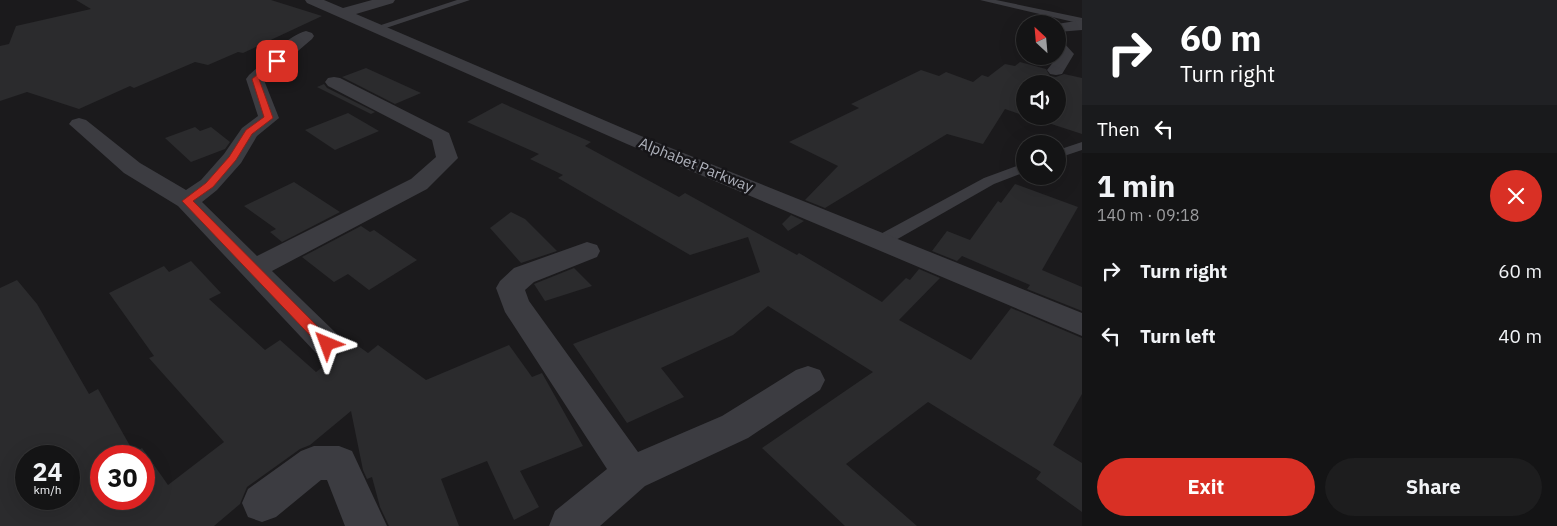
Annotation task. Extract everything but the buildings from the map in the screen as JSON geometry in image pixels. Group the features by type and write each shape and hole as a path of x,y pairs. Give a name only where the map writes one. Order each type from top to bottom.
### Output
{"street":[{"name":"Alphabet Parkway","path":"312,0 634,140 1082,325"},
{"path":"342,13 388,0"},
{"path":"1066,27 1082,25"},
{"path":"187,201 209,185 233,158 249,132 269,118 256,79 292,45 306,36"},
{"path":"1056,70 1059,65"},
{"path":"254,269 419,184 447,158 442,137 334,82"},
{"path":"79,124 132,168 187,201 327,344"},
{"path":"587,251 524,275 510,288 515,304 631,474"},
{"path":"570,526 631,474 735,427 808,380"},
{"path":"262,503 314,463 338,464 366,526"}],"lane":[{"path":"377,28 466,0"},
{"path":"984,0 1082,21"},
{"path":"1066,151 1082,146"},
{"path":"881,241 989,181 1016,170"}],"route":[{"path":"277,61 256,79 269,118 249,132 233,158 209,185 187,201 327,344"}]}
